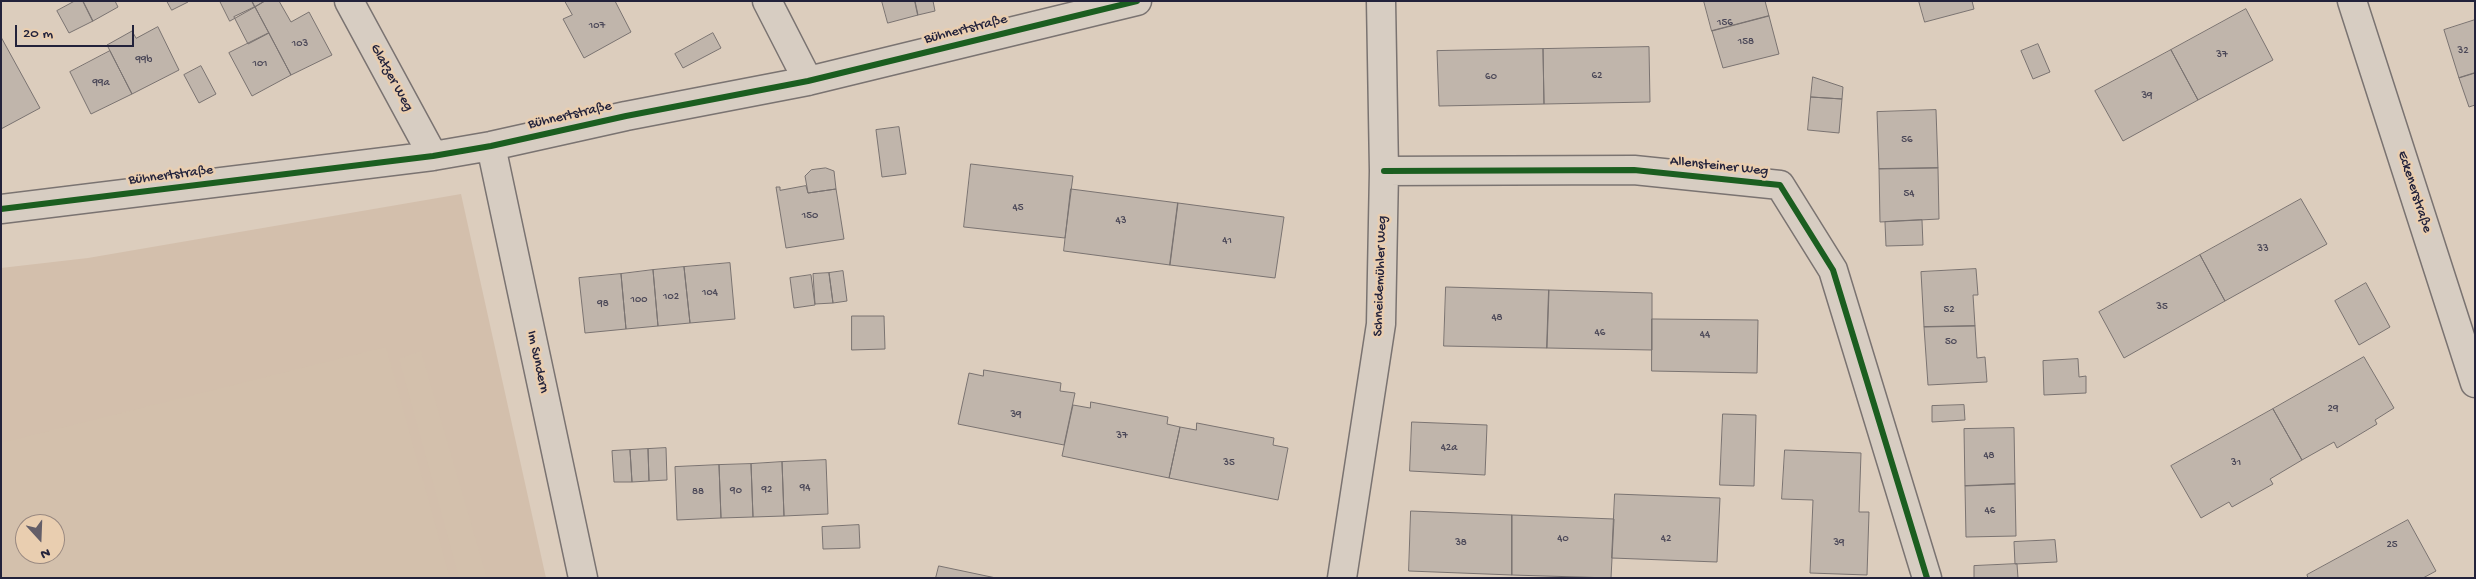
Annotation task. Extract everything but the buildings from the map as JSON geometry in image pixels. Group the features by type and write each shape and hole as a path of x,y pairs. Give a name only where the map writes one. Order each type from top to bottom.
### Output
{"street":[{"name":"Glatzer Weg","path":"349,1 432,156"},
{"path":"767,1 808,81"},
{"name":"Bühnertstraße","path":"1,209 432,156 491,146 626,116 808,81 1137,1"},
{"name":"Schneidemühler Weg","path":"1342,578 1381,324 1384,171 1381,1"},
{"name":"Eckenerstraße","path":"2352,1 2475,383"},
{"name":"Im Sundern","path":"491,146 583,578"},
{"name":"Allensteiner Weg","path":"1384,171 1634,170 1780,186 1833,270 1928,578"}],"shaded area":[{"path":"461,194 546,578 1,578 1,268 88,258"},
{"path":"386,347 450,578 9,578 1,552 1,443"},
{"path":"421,351 487,578 459,578 399,359"}],"cycle path":[{"path":"1,209 433,156 491,146 626,116 808,81 1137,1"},
{"path":"1384,171 1634,170 1780,185 1833,270 1927,578"}]}
